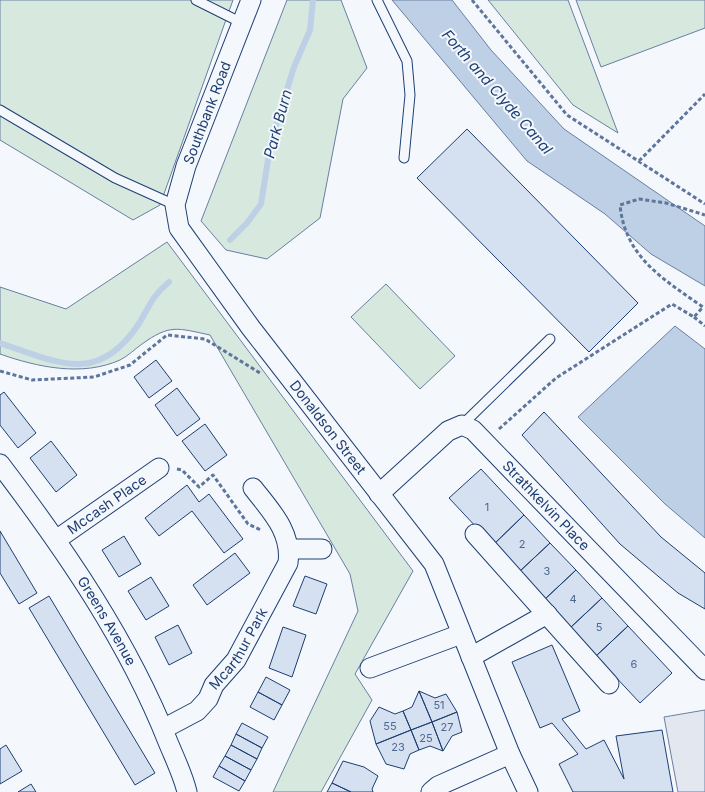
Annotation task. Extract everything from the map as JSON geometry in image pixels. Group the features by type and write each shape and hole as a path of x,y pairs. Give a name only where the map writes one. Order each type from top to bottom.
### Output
{"street":[{"name":"Southbank Road","path":"179,228 175,205 186,166 251,0"},
{"name":"Donaldson Street","path":"179,228 251,328 313,405 434,564 510,754 528,792"},
{"path":"379,494 448,431 462,425"},
{"name":"Strathkelvin Place","path":"462,425 474,430 486,441 705,670"},
{"name":"Greens Avenue","path":"0,464 56,540 106,615 135,668 163,729 187,792"},
{"name":"Mccash Place","path":"56,540 159,468"},
{"path":"253,488 278,520 289,546 322,549"},
{"path":"475,534 608,684"},
{"name":"Mcarthur Park","path":"163,729 197,711 208,699 214,684 236,660 288,563 289,546"},
{"path":"471,657 547,614"},
{"path":"370,668 461,634"},
{"path":"431,792 438,786 510,754"}],"lane":[{"path":"196,0 242,23"},
{"path":"377,0 407,61 410,95 404,158"},
{"path":"0,110 114,178 175,205"},
{"path":"462,425 550,339"}],"path":[{"path":"472,0 567,115 705,204"},
{"path":"639,161 705,94"},
{"path":"694,317 703,307 658,276 637,253 622,224 620,205 639,199 657,201 705,215"},
{"path":"486,441 556,378 672,304 705,326"},
{"path":"0,371 32,380 94,377 130,365 167,334 205,339 267,377"},
{"path":"159,468 182,470 199,487 213,475 248,524 289,546"}],"shaded area":[{"path":"0,0 233,0 160,205 133,220 0,140"},
{"path":"287,0 341,0 367,68 343,99 320,218 267,259 226,250 201,221"},
{"path":"488,0 568,0 618,133 573,105"},
{"path":"576,0 705,0 705,28 601,67"},
{"path":"167,242 413,571 355,674 372,700 321,792 273,792 358,611 350,574 210,335 174,329 160,333 120,360 90,368 75,369 44,366 0,354 0,287 66,309"},
{"path":"386,284 455,356 420,389 351,317"},
{"path":"705,710 705,792 678,792 664,717"}],"water":[{"name":"Forth and Clyde Canal","path":"392,0 452,0 491,50 564,129 705,226 705,286 651,254 605,214 527,161"},
{"path":"675,326 705,349 705,538 665,504 578,417"}],"building":[{"path":"467,129 638,303 589,352 417,178"},
{"path":"156,360 172,381 149,398 134,377"},
{"path":"177,388 200,419 177,436 155,405"},
{"path":"4,392 36,433 18,448 0,425 0,395"},
{"path":"544,412 661,537 705,573 705,609 678,593 620,544 522,435"},
{"path":"205,424 227,455 205,471 182,441"},
{"path":"51,441 77,475 56,492 30,458"},
{"path":"481,469 524,515 493,545 449,498"},
{"path":"187,485 199,502 209,494 243,539 224,553 192,511 159,536 145,518"},
{"path":"524,515 550,543 519,572 493,545"},
{"path":"0,531 37,593 19,604 0,573"},
{"path":"124,536 141,564 119,577 102,550"},
{"path":"550,543 576,570 544,600 519,572"},
{"path":"235,553 250,573 207,605 193,585"},
{"path":"576,570 602,598 570,628 544,600"},
{"path":"305,576 327,584 316,614 293,606"},
{"path":"151,577 169,606 146,620 128,591"},
{"path":"49,596 155,773 135,785 29,608"},
{"path":"602,598 628,626 596,656 570,628"},
{"path":"178,625 192,653 169,665 155,637"},
{"path":"628,626 672,673 640,703 596,656"},
{"path":"283,627 306,635 292,677 269,668"},
{"path":"552,645 580,711 562,719 586,749 604,740 624,779 616,736 662,730 673,792 573,792 559,764 578,754 552,723 540,728 512,662"},
{"path":"266,677 290,690 282,705 258,692"},
{"path":"419,691 432,722 411,730 403,711 412,707"},
{"path":"419,691 435,698 446,694 457,712 432,722"},
{"path":"258,692 282,705 274,720 250,707"},
{"path":"379,707 395,714 403,711 411,730 376,744 370,721"},
{"path":"457,712 462,732 452,736 443,751 432,722"},
{"path":"432,722 443,751 430,746 419,750 411,730"},
{"path":"242,723 268,737 262,748 236,734"},
{"path":"411,730 419,750 410,754 404,769 386,764 376,744"},
{"path":"236,734 262,748 257,759 231,745"},
{"path":"6,745 22,771 0,784 0,749"},
{"path":"231,745 257,759 251,770 225,756"},
{"path":"225,756 251,770 245,781 219,766"},
{"path":"343,761 364,767 378,776 372,789 373,792 351,792 332,783"},
{"path":"219,766 245,781 239,791 213,777"},
{"path":"332,783 351,792 327,792"},
{"path":"31,784 36,792 18,792"}],"waterway":[{"name":"Park Burn","path":"230,240 247,223 261,204 271,141 294,67 310,30 313,0"},
{"name":"Park Burn","path":"0,343 58,362 91,363 107,356 123,344 138,325 154,297 169,282"}]}
